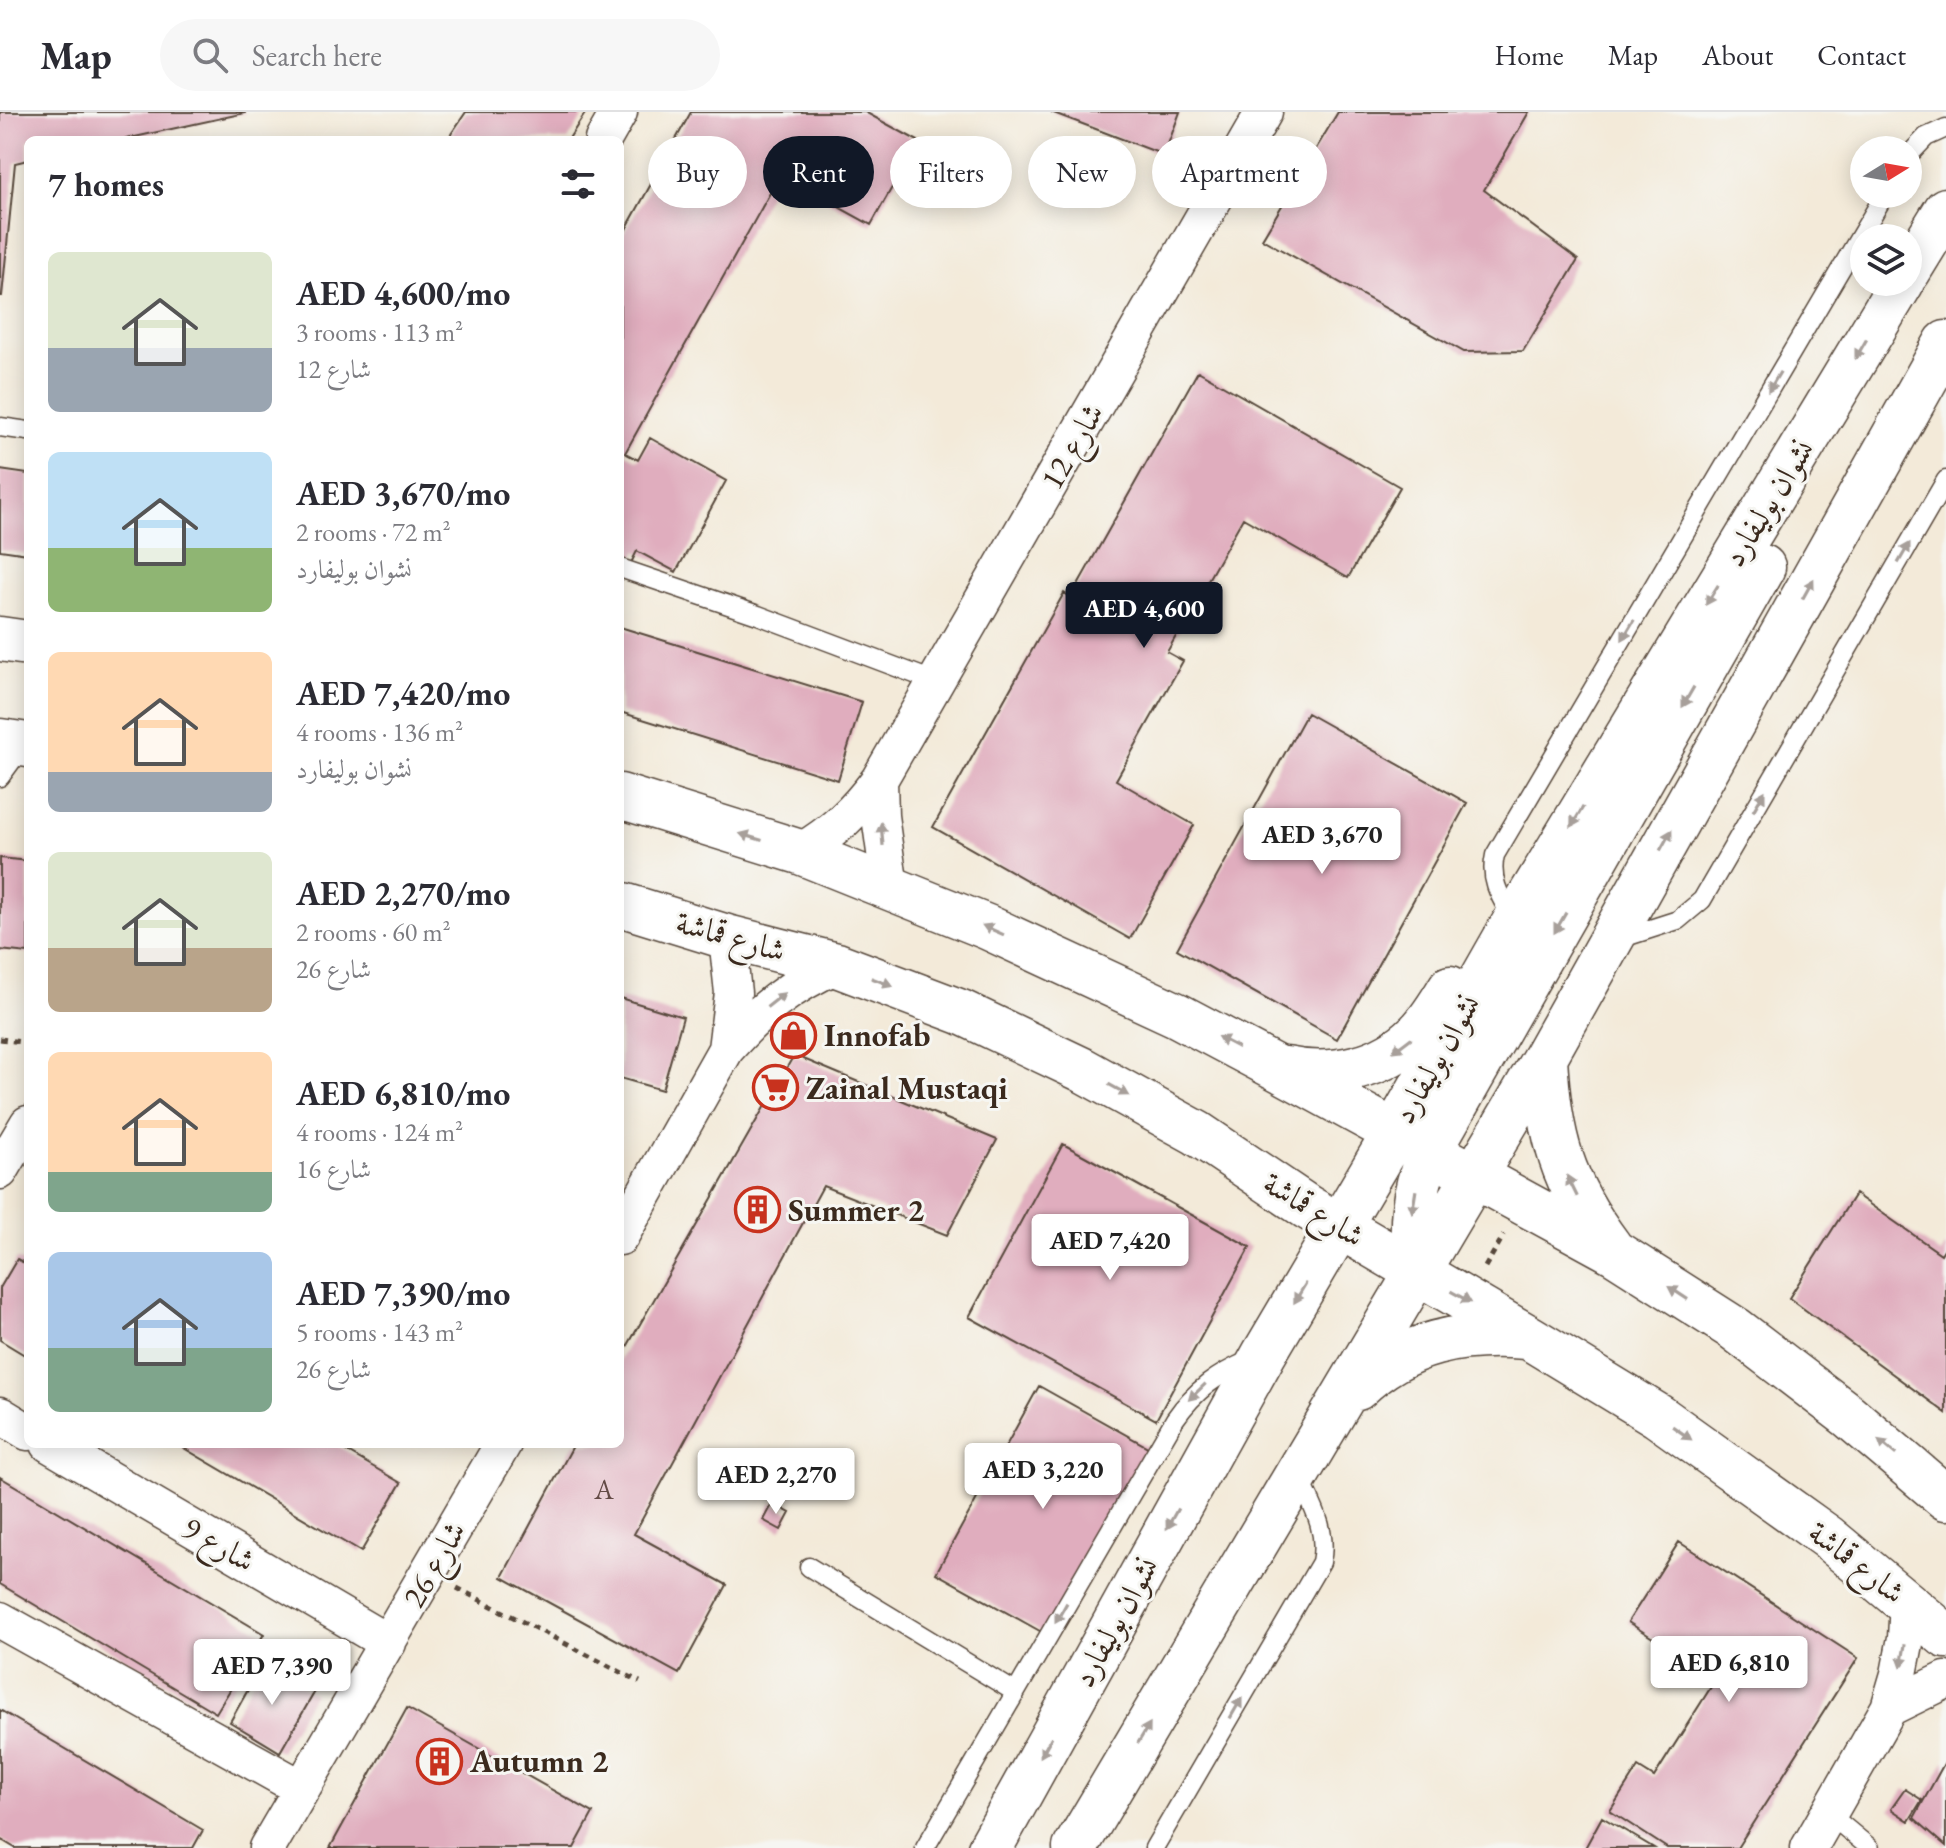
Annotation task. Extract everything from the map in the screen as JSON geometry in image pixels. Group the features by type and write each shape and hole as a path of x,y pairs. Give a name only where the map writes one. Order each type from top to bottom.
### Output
{"street":[{"path":"605,136 619,112"},
{"name":"شارع 12","path":"800,852 831,833 857,809 879,780 1264,112"},
{"path":"1922,249 1946,210"},
{"name":"نشوان بوليفارد","path":"990,1848 1264,1354 1340,1226 1413,1141 1513,925 1894,296"},
{"path":"1075,1848 1545,1057 1946,343"},
{"path":"1417,1273 1412,1242 1412,1211 1418,1179 1413,1141 1791,518 1810,482 1824,443 1831,402"},
{"path":"0,639 24,642"},
{"path":"879,780 890,888"},
{"path":"624,797 800,852 987,927 1177,1015 1614,1252 1735,1329 1849,1416 1946,1498"},
{"name":"شارع قماشة","path":"624,905 727,937 837,965 961,1012 1081,1069 1197,1133 1340,1226 1658,1416 1743,1475 1908,1602 1946,1636"},
{"path":"1275,1067 1307,1074 1340,1073 1394,1052 1419,1033 1477,950 1513,925"},
{"path":"726,1049 733,993 727,937"},
{"path":"624,1230 726,1049 749,1022 776,998 805,979 837,965"},
{"path":"1545,1057 1547,1103 1556,1148 1570,1185 1614,1252"},
{"path":"0,1171 24,1131"},
{"path":"1341,1403 1369,1376 1403,1355 1439,1340 1485,1334 1530,1338"},
{"path":"0,1415 24,1430"},
{"name":"شارع 9","path":"56,1448 388,1643"},
{"name":"شارع 26","path":"267,1848 501,1448"},
{"path":"1809,1848 1889,1708 1902,1662 1908,1602"},
{"path":"0,1620 301,1788"},
{"path":"1889,1708 1946,1680"}],"lane":[{"path":"1922,141 1946,128"},
{"path":"1513,925 1494,882 1492,868 1495,855 1877,208"},
{"path":"0,427 24,430"},
{"path":"1609,942 1678,920 1702,900 1946,480"},
{"path":"624,569 758,615 936,682"},
{"path":"925,1848 1188,1400 1206,1383 1227,1370 1264,1354"},
{"path":"1154,1848 1321,1562 1323,1532 1298,1476"},
{"path":"809,1567 1015,1692"},
{"path":"1829,1814 1870,1848"}],"path":[{"path":"0,1039 24,1042"},
{"path":"428,1573 640,1682"}],"building":[{"path":"0,112 245,112 139,136 24,136 24,161 15,163 0,296"},
{"path":"466,112 586,112 571,136 450,136"},
{"path":"691,112 865,112 909,136 890,136 890,191 871,225 840,208 874,208 874,136 763,136 763,205 625,453 638,460 650,438 726,481 676,572 637,551 630,565 624,561 624,233 648,190 648,208 747,208 747,136 678,136"},
{"path":"1051,112 1180,112 1171,136 1152,136 1152,150 1136,144 1136,136 1114,136"},
{"path":"1338,112 1529,112 1484,190 1578,260 1523,351 1464,352 1262,239 1281,208 1327,208 1327,136 1324,136"},
{"path":"1198,371 1400,487 1348,578 1243,518 1167,652 1183,661 1116,780 1194,825 1130,939 933,827 1064,593 1071,597"},
{"path":"0,470 24,473 24,553 0,550"},
{"path":"624,628 862,702 838,780 624,713"},
{"path":"1307,713 1467,803 1337,1039 1177,949"},
{"path":"0,858 24,861 24,953 0,950"},
{"path":"624,999 683,1017 662,1090 624,1079"},
{"path":"794,1055 997,1140 947,1235 823,1186 634,1534 727,1585 679,1674 502,1577 572,1448 624,1448 624,1352"},
{"path":"1063,1144 1250,1247 1156,1420 969,1317"},
{"path":"1855,1194 1941,1254 1946,1246 1946,1413 1789,1298"},
{"path":"17,1259 24,1263 24,1355 0,1340 0,1288"},
{"path":"1039,1386 1151,1449 1047,1635 936,1573"},
{"path":"184,1448 341,1448 401,1483 361,1552"},
{"path":"0,1477 264,1634 216,1713 0,1584"},
{"path":"772,1503 790,1513 781,1530 763,1520"},
{"path":"1679,1542 1858,1658 1737,1848 1667,1848 1610,1811 1638,1767 1654,1777 1716,1679 1628,1622"},
{"path":"263,1663 314,1693 280,1752 230,1722"},
{"name":"Autumn 2","path":"407,1708 593,1813 574,1848 330,1848"},
{"path":"0,1710 203,1830 193,1848 15,1848 0,1839"},
{"path":"1946,1760 1946,1846 1914,1818"},
{"path":"1905,1789 1922,1800 1909,1821 1891,1809"},
{"path":"1602,1817 1654,1848 1585,1848"}],"place":[{"name":"Innofab","path":"793,1035"},
{"name":"Zainal Mustaqi","path":"775,1088"},
{"name":"Summer 2","path":"757,1210"},
{"name":"Autumn 2","path":"439,1761"}]}
